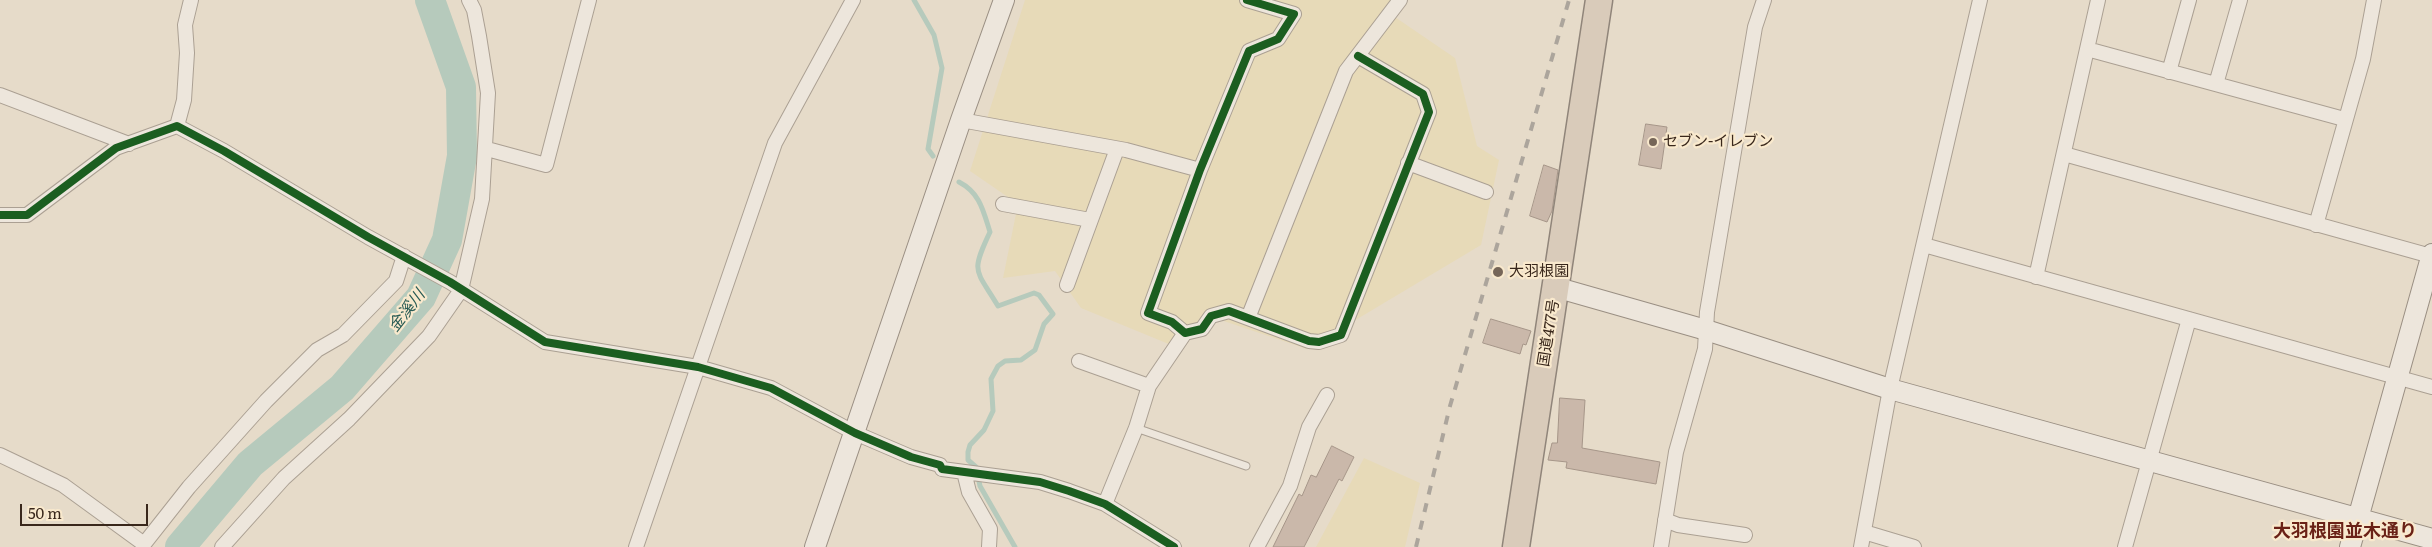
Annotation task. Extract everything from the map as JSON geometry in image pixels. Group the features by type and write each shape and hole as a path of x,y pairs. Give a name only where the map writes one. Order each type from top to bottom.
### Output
{"highway":[{"name":"国道477号","path":"1516,547 1599,0"}],"street":[{"path":"178,126 184,100 187,53 185,24 191,0"},
{"path":"222,547 284,478 349,419 429,336 456,286 482,198 487,149 488,93 480,36 474,10 469,0"},
{"path":"487,149 546,165 589,0"},
{"path":"636,547 775,143 853,0"},
{"path":"815,547 1004,0"},
{"path":"1185,333 1172,322 1148,313 1200,170 1249,50 1278,39 1294,14 1247,0"},
{"path":"1248,318 1346,71 1400,0"},
{"path":"1661,547 1676,452 1705,349 1706,330 1755,26 1764,0"},
{"path":"1861,547 1890,389 1980,0"},
{"path":"2036,277 2098,0"},
{"path":"2169,72 2189,0"},
{"path":"2216,84 2240,0"},
{"path":"2316,225 2344,119 2363,59 2374,0"},
{"path":"2087,49 2344,119"},
{"path":"1105,504 1136,428 1149,386 1185,333 1202,329 1211,316 1229,311 1309,341 1319,342 1341,335 1429,112 1423,94 1358,56"},
{"path":"0,95 129,144"},
{"path":"961,120 1117,149 1200,170"},
{"path":"0,215 27,215 116,148 178,126 456,286 545,342 698,367 771,388 855,433 911,457 940,465 942,469 1040,482 1105,504 1174,547"},
{"path":"1067,284 1117,149"},
{"path":"2064,154 2316,225 2432,255 2350,547"},
{"path":"1408,163 1486,192"},
{"path":"1003,204 1090,220"},
{"path":"1924,246 2432,387"},
{"path":"0,455 63,485 143,546 190,487 266,401 317,350 344,335 396,281 407,258"},
{"path":"1555,287 1706,330 1890,389 2432,538"},
{"path":"2125,547 2189,319"},
{"path":"1079,360 1149,386"},
{"path":"1257,547 1290,486 1309,427 1327,395"},
{"path":"967,473 969,492 990,529 989,547"},
{"path":"1664,520 1678,525 1745,535"},
{"path":"1864,532 1914,547"}],"lane":[{"path":"1136,428 1246,466"}],"shaded area":[{"path":"1025,0 1399,0 1389,13 1455,58 1477,146 1499,160 1481,245 1307,349 1209,316 1176,347 1081,308 1055,271 1003,278 1018,204 970,171"},
{"path":"1364,458 1420,483 1405,547 1316,547"}],"building":[{"path":"1646,124 1667,127 1661,169 1639,165"},
{"path":"1544,165 1558,170 1552,211 1547,222 1530,216"},
{"path":"1491,319 1531,331 1526,345 1523,344 1520,354 1483,343"},
{"path":"1560,398 1585,400 1582,448 1660,462 1656,484 1566,468 1567,462 1548,460 1552,443 1557,443"},
{"path":"1332,446 1354,457 1342,481 1339,479 1304,547 1273,547 1299,494 1302,496 1311,475 1316,477"}],"waterway":[{"name":"金溪川","path":"180,547 250,464 342,388 421,297 447,240 462,156 461,87 430,0"},
{"path":"914,0 934,35 942,68 928,149 933,156"},
{"path":"959,182 972,191 980,203 985,216 990,232 980,256 978,271 998,306 1034,293 1039,295 1053,314 1044,324 1035,350 1021,360 1005,361 998,366 991,379 993,411 984,430 970,445 968,452 968,460 976,467 980,486 1015,547"}],"railway":[{"path":"1416,547 1450,406 1569,0"}],"cycle path":[{"path":"1247,0 1294,14 1278,39 1249,51 1200,170 1148,313 1172,322 1185,333 1202,329 1211,316 1229,311 1309,341 1319,342 1341,335 1429,112 1423,94 1358,56"},
{"path":"0,215 27,215 116,148 177,126 224,151 368,237 450,282 545,342 698,367 771,388 855,433 911,457 940,465 942,469 1040,482 1105,504 1174,547"}],"place":[{"name":"セブン-イレブン","path":"1653,142"},
{"name":"大羽根園","path":"1498,272"}],"district":[{"name":"大羽根園並木通り","path":"2345,532"}]}
